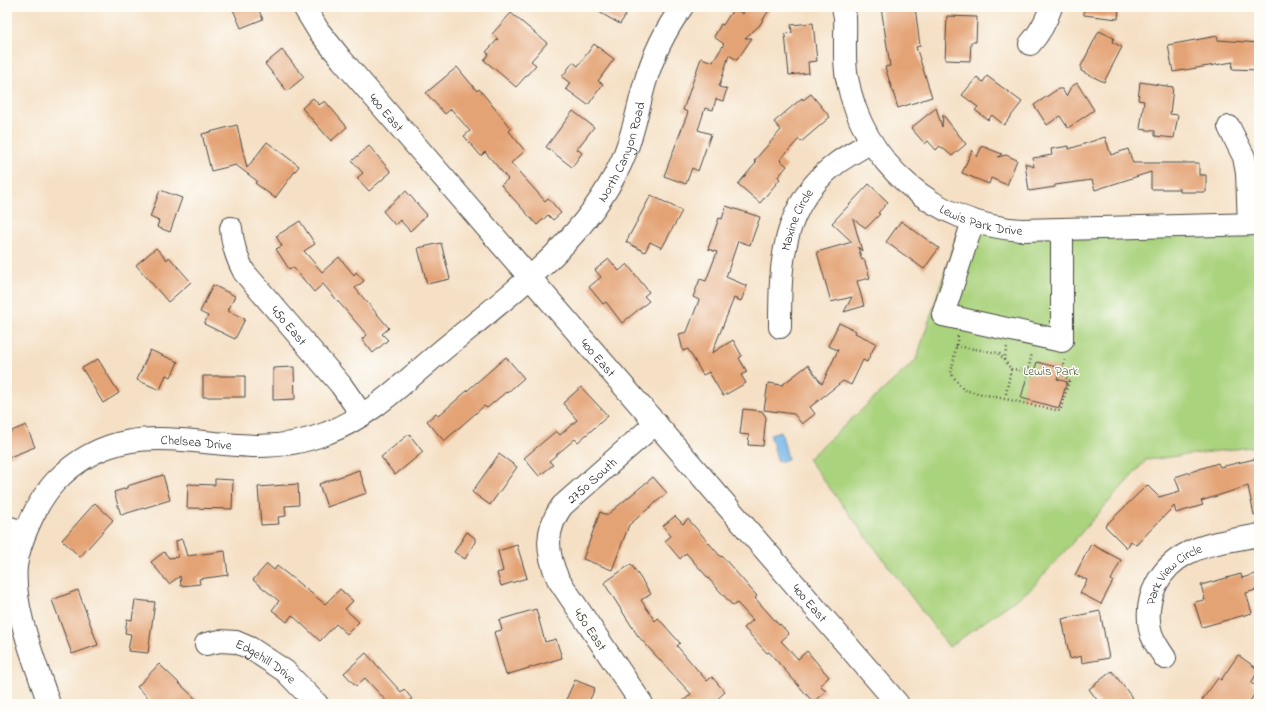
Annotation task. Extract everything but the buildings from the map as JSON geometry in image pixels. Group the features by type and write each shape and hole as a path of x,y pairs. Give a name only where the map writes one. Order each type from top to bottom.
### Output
{"street":[{"name":"400 East","path":"304,7 318,30 342,60 898,704"},
{"name":"North Canyon Road","path":"530,277 571,237 586,219 611,182 621,163 633,132 650,68 665,36 682,7"},
{"name":"Lewis Park Drive","path":"843,7 845,16 847,77 859,118 871,142 885,162 910,187 949,211 973,221 1010,229 1254,224"},
{"path":"1030,44 1046,21 1051,7"},
{"path":"1229,127 1244,157 1254,224"},
{"name":"Maxine Circle","path":"780,327 780,286 783,256 790,228 796,214 803,200 824,175 837,164 871,142"},
{"path":"973,221 943,315 1062,341 1062,228"},
{"name":"450 East","path":"231,228 237,258 244,272 340,385 362,414"},
{"name":"Chelsea Drive","path":"49,704 26,632 17,591 16,565 19,552 16,530 35,510 53,484 87,457 112,446 134,440 158,438 260,446 294,443 333,431 386,398 530,277"},
{"name":"2750 South","path":"549,550 550,532 553,522 562,506 656,423"},
{"name":"Park View Circle","path":"1165,658 1154,640 1150,629 1149,605 1152,593 1166,570 1188,553 1201,548 1259,535"},
{"name":"450 East","path":"549,550 552,565 558,579 642,704"},
{"name":"Edgehill Drive","path":"206,644 220,641 236,642 250,648 285,671 317,704"}],"path":[{"path":"958,336 951,374 964,390 1060,410 1069,381 1062,373 1064,360"},
{"path":"956,346 999,353 1011,369 1028,371 1032,352"},
{"path":"1004,360 1007,347"},
{"path":"1005,399 1011,369"}],"green space":[{"name":"Lewis Park","path":"960,227 1259,234 1259,446 1146,460 1032,588 949,647 808,459 916,360"}],"water":[{"path":"781,431 788,459 778,462 770,434"}]}
